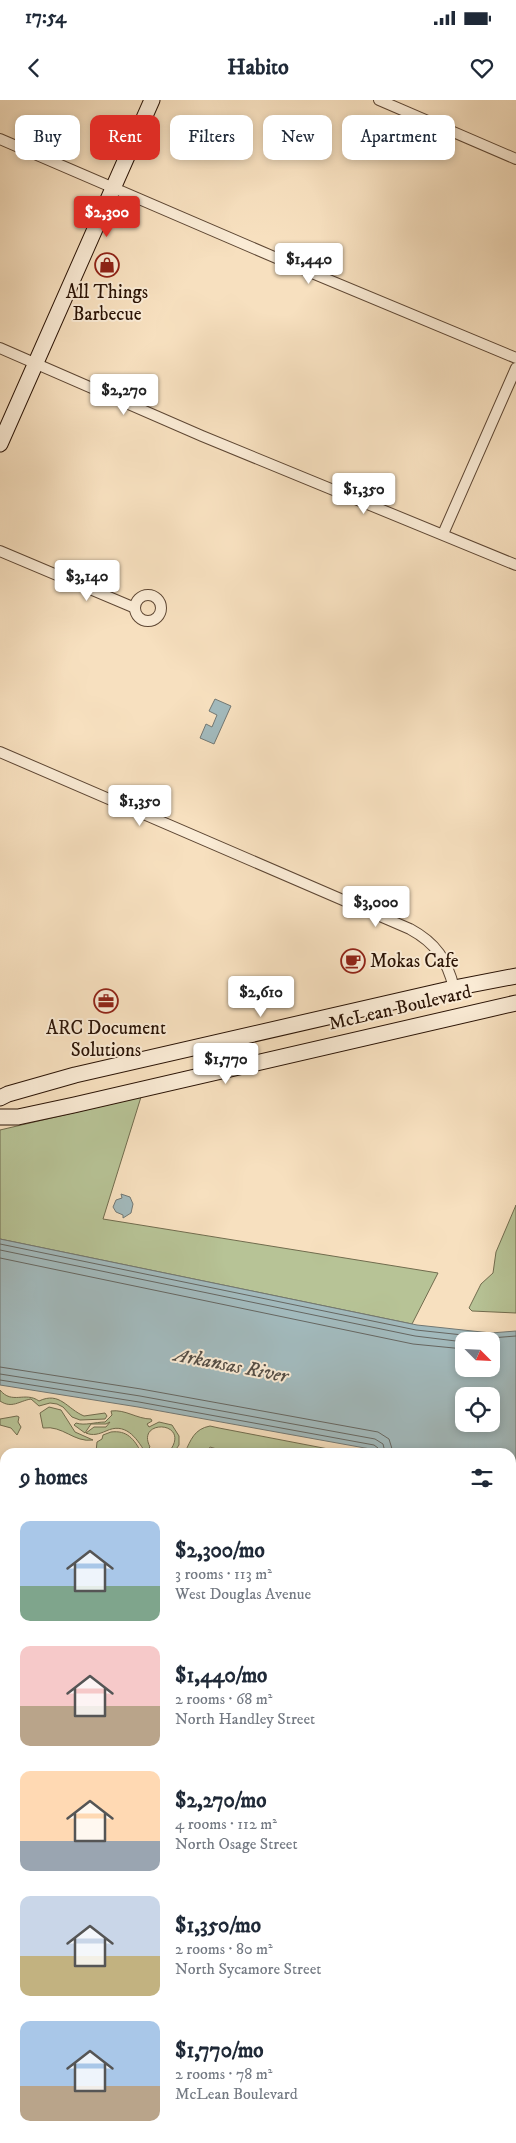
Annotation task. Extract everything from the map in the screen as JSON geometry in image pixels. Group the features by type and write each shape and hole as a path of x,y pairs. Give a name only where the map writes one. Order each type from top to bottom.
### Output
{"main road":[{"path":"0,444 152,100"},
{"name":"McLean Boulevard","path":"0,1098 8,1094 76,1075 454,988 516,976"},
{"name":"McLean Boulevard","path":"0,1117 18,1117 56,1109 516,1003"}],"street":[{"path":"379,100 516,159"},
{"path":"0,139 516,358"},
{"path":"0,348 202,436 516,565"},
{"path":"443,534 516,368"},
{"path":"0,552 135,608"},
{"path":"0,752 410,929 423,936 440,952 450,972 454,988"}],"green space":[{"path":"141,1097 103,1219 438,1273 412,1324 0,1239 0,1130"},
{"path":"516,1205 516,1313 472,1311 469,1308 481,1284 493,1273 496,1252"},
{"path":"0,1390 9,1397 29,1397 39,1401 52,1398 63,1402 84,1416 105,1413 107,1416 105,1419 80,1420 72,1417 63,1407 57,1404 50,1403 39,1406 31,1399 8,1404 0,1401"},
{"path":"49,1407 61,1410 75,1432 93,1440 80,1439 57,1429 43,1428 40,1413"},
{"path":"111,1411 121,1411 151,1419 152,1421 147,1424 149,1427 159,1422 172,1425 179,1436 179,1445 177,1448 171,1448 174,1442 174,1434 170,1429 163,1427 150,1431 147,1438 150,1447 142,1448 134,1436 119,1428 98,1434 86,1433 94,1427 106,1427 110,1422 106,1424 91,1424 85,1433 74,1425 76,1423 105,1422 112,1415"},
{"path":"19,1417 18,1422 21,1427 17,1435 11,1428 0,1425 0,1419"},
{"path":"210,1426 323,1448 187,1448 197,1432"},
{"path":"111,1432 121,1432 129,1436 139,1448 96,1448 97,1442 102,1439 103,1435"}],"water":[{"path":"215,699 231,706 214,744 200,738 206,724 212,727 217,715 209,711"},
{"path":"121,1194 130,1197 133,1204 131,1213 123,1218 123,1215 116,1212 113,1207 116,1200 122,1198"},
{"name":"Arkansas River","path":"0,1239 417,1325 482,1332 455,1332 455,1378 500,1378 500,1332 516,1331 516,1448 365,1448 138,1407 0,1385"}],"place":[{"name":"All Things Barbecue","path":"107,265"},
{"name":"Mokas Cafe","path":"353,961"},
{"name":"ARC Document Solutions","path":"106,1001"}]}
